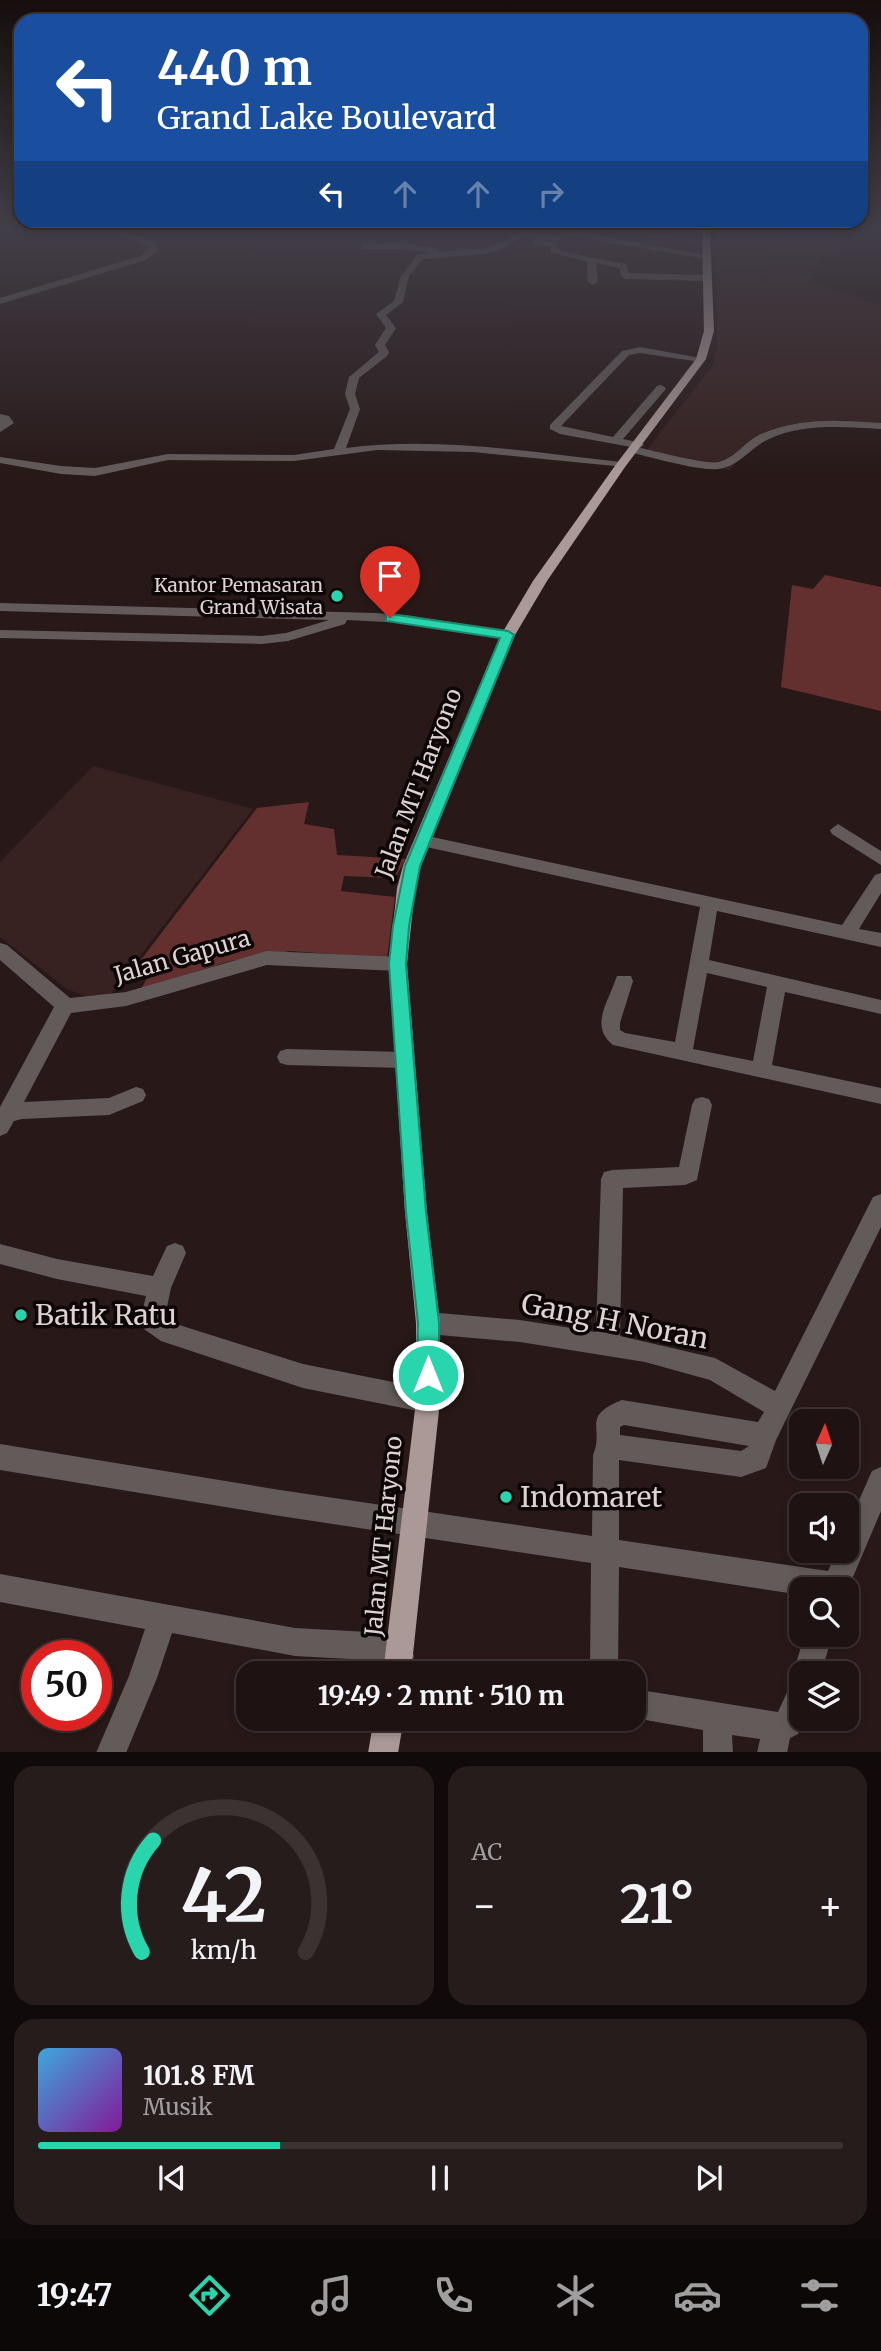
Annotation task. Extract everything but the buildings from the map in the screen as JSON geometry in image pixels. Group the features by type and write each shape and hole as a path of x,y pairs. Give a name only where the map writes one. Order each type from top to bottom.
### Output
{"main road":[{"name":"Jalan MT Haryono","path":"398,1661 428,1401 428,1323 398,964 406,888 508,635 540,581 701,359 709,331 708,312"},
{"path":"383,1752 387,1731"}],"street":[{"path":"339,452 355,409 350,394 354,377 384,352 380,345 390,332 390,325 381,314 384,312"},
{"path":"631,453 616,440 560,431 554,427 626,353 640,350 701,359"},
{"path":"616,440 661,388"},
{"path":"0,417 8,423 0,429"},
{"path":"0,460 61,470 95,472 168,457 294,458 377,447 631,453 716,466 725,464 762,438 778,432 818,425 881,426"},
{"path":"0,607 375,617 406,619 508,635"},
{"path":"0,634 262,640 288,637 344,620 375,617"},
{"path":"838,830 881,859"},
{"path":"423,841 881,940"},
{"path":"847,932 881,879"},
{"path":"683,1051 710,902"},
{"path":"0,950 65,1005 3,1120"},
{"name":"Jalan Gapura","path":"65,1005 82,1006 126,999 281,956 398,964"},
{"path":"697,964 881,1007"},
{"path":"624,981 610,1023 611,1033 620,1040 683,1051 688,1056 881,1096"},
{"path":"761,1071 777,982"},
{"path":"287,1057 404,1060"},
{"path":"3,1120 27,1108 118,1106 136,1095"},
{"path":"608,1345 612,1179 685,1176 689,1173 702,1105"},
{"path":"604,1661 606,1455 610,1448 741,1464 757,1459 765,1436 881,1205"},
{"path":"175,1253 159,1288 152,1321 169,1333 303,1376 428,1401"},
{"path":"0,1254 57,1269 159,1288"},
{"name":"Gang H Noran","path":"428,1323 520,1331 645,1351 715,1370 781,1408"},
{"path":"0,1457 789,1580"},
{"path":"839,1577 881,1480"},
{"path":"0,1588 295,1642 368,1646 393,1661"},
{"path":"111,1752 143,1678 163,1616"},
{"path":"646,1706 717,1718 775,1740 789,1721"},
{"path":"717,1718 718,1752"}],"shaded area":[{"path":"717,312 881,312 881,424 845,420 809,423 767,440 746,453 729,470 645,452 713,365 717,346"},
{"path":"825,575 881,587 881,711 781,687 792,585 813,589"},
{"path":"93,766 253,809 110,995 88,997 67,989 0,937 0,862"},
{"path":"309,802 304,824 334,829 337,855 406,859 395,878 344,876 341,891 395,897 387,958 290,951 230,961 141,989 155,964 140,961 257,808"}],"place":[{"name":"Kantor Pemasaran Grand Wisata","path":"337,596"},
{"name":"Batik Ratu","path":"21,1315"},
{"name":"Indomaret","path":"506,1497"}],"route":[{"path":"390,618 508,635 412,866 401,926 398,964 416,1212 428,1323 428,1375"}]}
